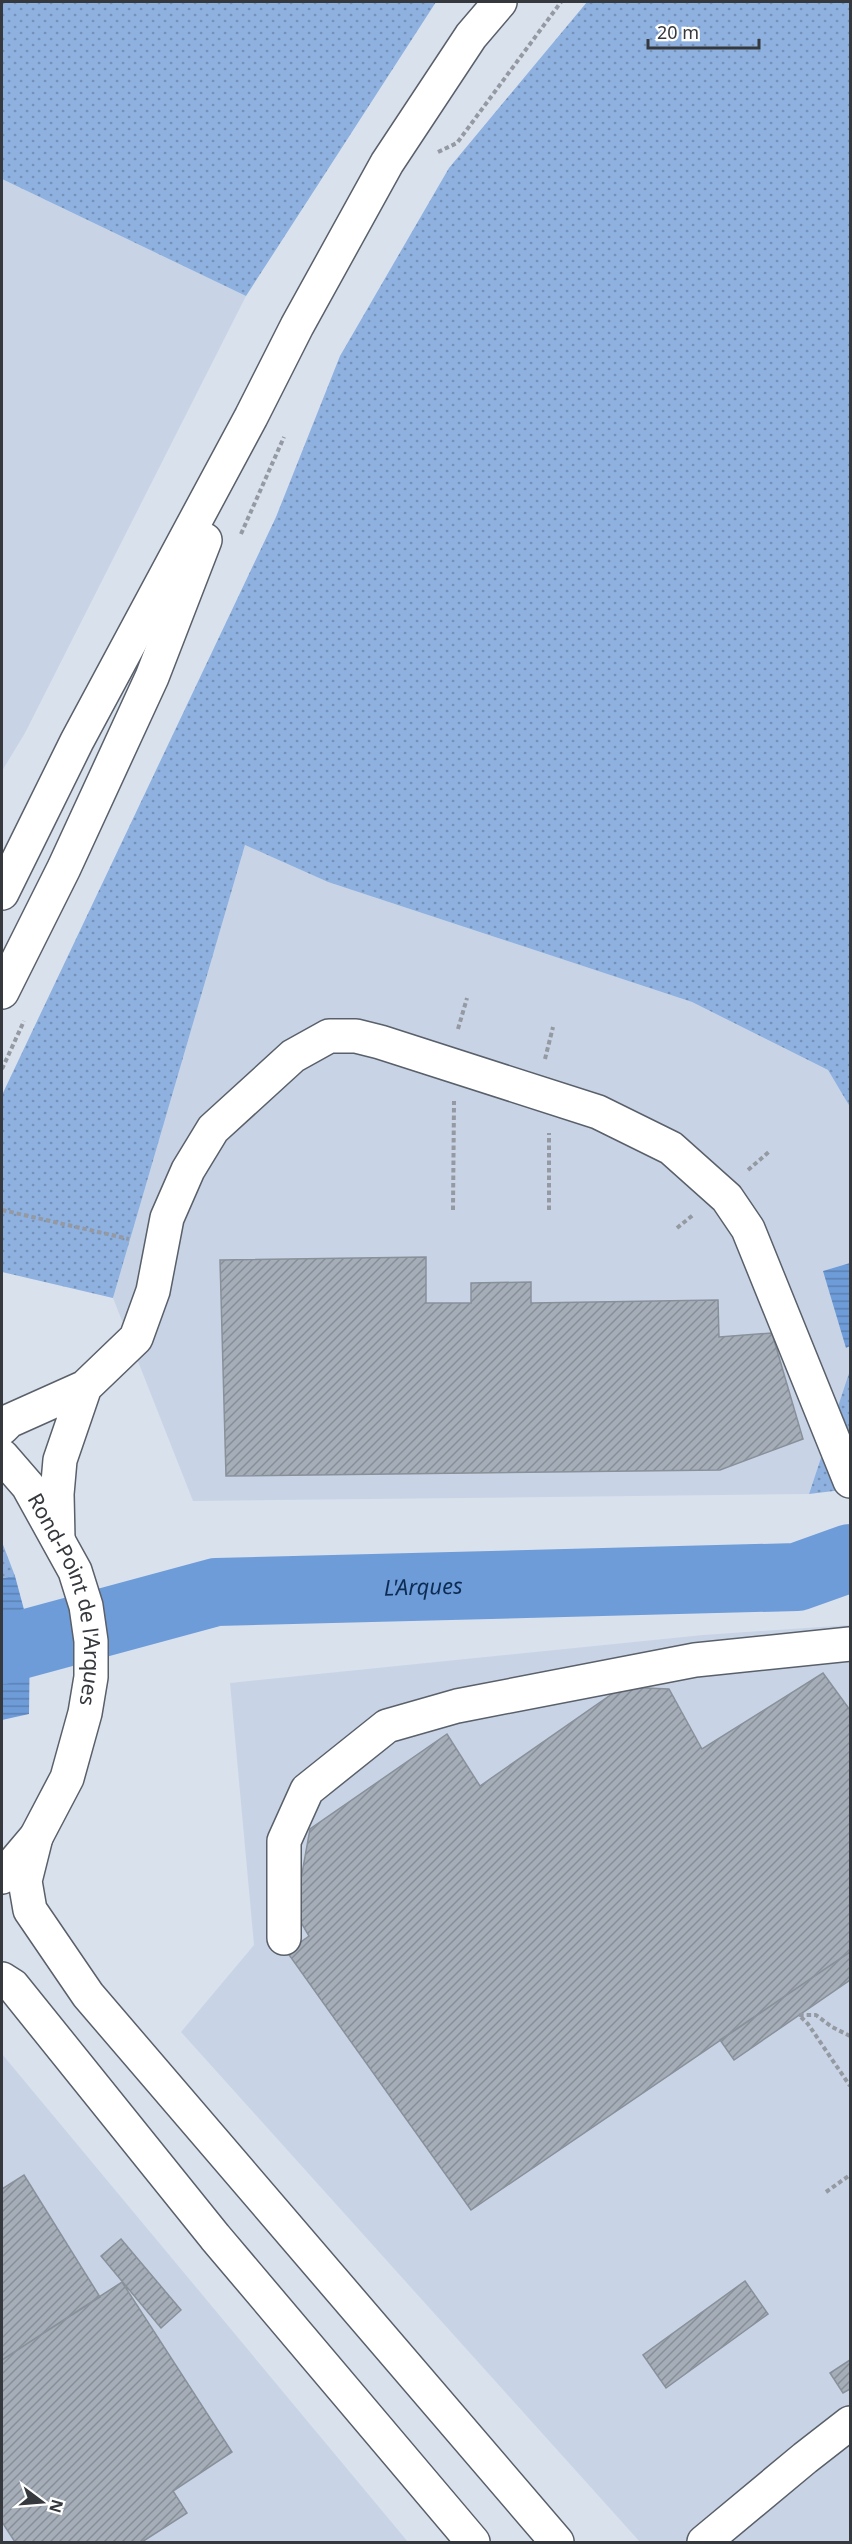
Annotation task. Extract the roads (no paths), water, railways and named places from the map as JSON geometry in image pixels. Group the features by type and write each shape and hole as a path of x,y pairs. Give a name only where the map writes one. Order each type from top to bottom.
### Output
{"main road":[{"path":"2,893 77,741 251,417 297,326 387,163 471,36 500,2"},
{"path":"2,992 64,868 152,677 251,417"},
{"path":"2,1428 9,1421 84,1387 136,1338 153,1292 167,1218 188,1170 213,1129 293,1056 329,1036 356,1036 598,1112 671,1148 720,1192 748,1229 849,1479"},
{"path":"58,1539 57,1494 60,1460 84,1387"},
{"name":"Rond-Point de l'Arques","path":"2,1456 28,1486 75,1571 86,1606 91,1677 85,1713 67,1778 36,1837 2,1877"},
{"path":"284,1938 284,1841 307,1790 387,1726 457,1706 695,1660 850,1644"},
{"path":"36,1837 25,1881 30,1910 88,1995 557,2542"},
{"path":"2,1979 13,1986 215,2237 473,2542"},
{"path":"723,2536 805,2458 850,2423"}],"waterway":[{"name":"L'Arques","path":"2,1650 216,1592 797,1577 850,1558"}]}
